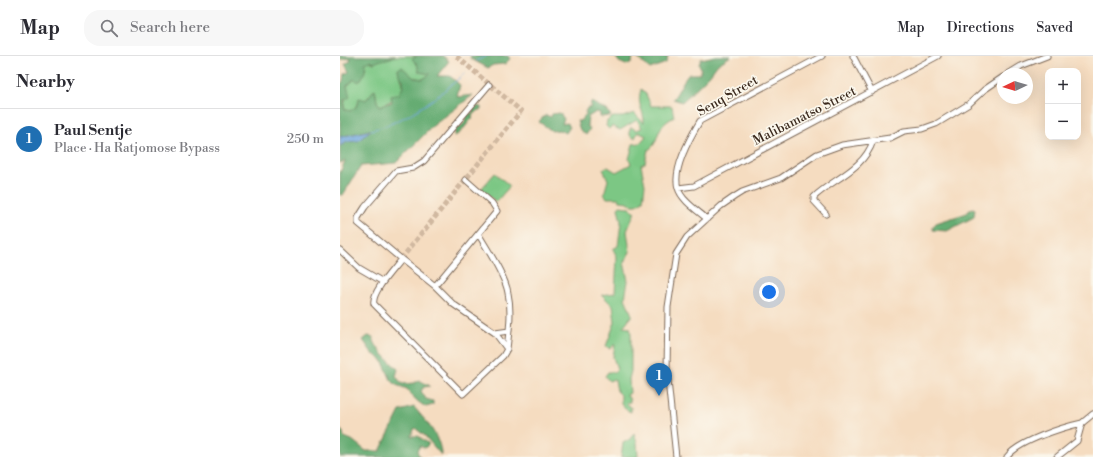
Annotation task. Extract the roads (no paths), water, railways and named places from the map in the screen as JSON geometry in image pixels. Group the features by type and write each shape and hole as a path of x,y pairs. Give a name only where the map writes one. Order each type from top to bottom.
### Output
{"street":[{"name":"Senq Street","path":"678,188 678,174 682,157 690,138 700,121 822,56"},
{"path":"852,56 872,92"},
{"name":"Malibamatso Street","path":"678,188 694,186 788,134 872,92 938,56"},
{"path":"1018,68 1046,56"},
{"path":"676,457 667,371 668,307 676,254 687,237 721,206 742,192 780,178 816,154 842,145 890,138 904,131 922,129 936,124 969,104 984,90 997,82"},
{"path":"489,85 424,161 413,168 396,171 365,207 358,218 358,223 435,286 453,304 495,333 507,349"},
{"path":"826,214 814,201 814,197 833,181 851,171 873,141"},
{"path":"435,286 479,235 497,210 492,203 466,180"},
{"path":"678,188 681,194 707,219"},
{"path":"401,259 375,293 373,300 374,304 463,394 503,356 507,349 509,332 508,291 496,263 479,235"},
{"path":"340,250 359,268 383,282"},
{"path":"495,333 509,332"},
{"path":"1007,457 1020,447 1048,432 1082,423 1093,414"},
{"path":"1057,457 1077,441 1082,423"}],"water":[{"path":"371,130 358,141 347,142 340,146 340,137"}],"waterway":[{"path":"476,61 487,56"},
{"path":"371,130 396,121 421,108 465,73"}],"tunnel":[{"path":"401,259 521,111 456,56"}],"place":[{"name":"Paul Sentje","path":"659,396"}]}
